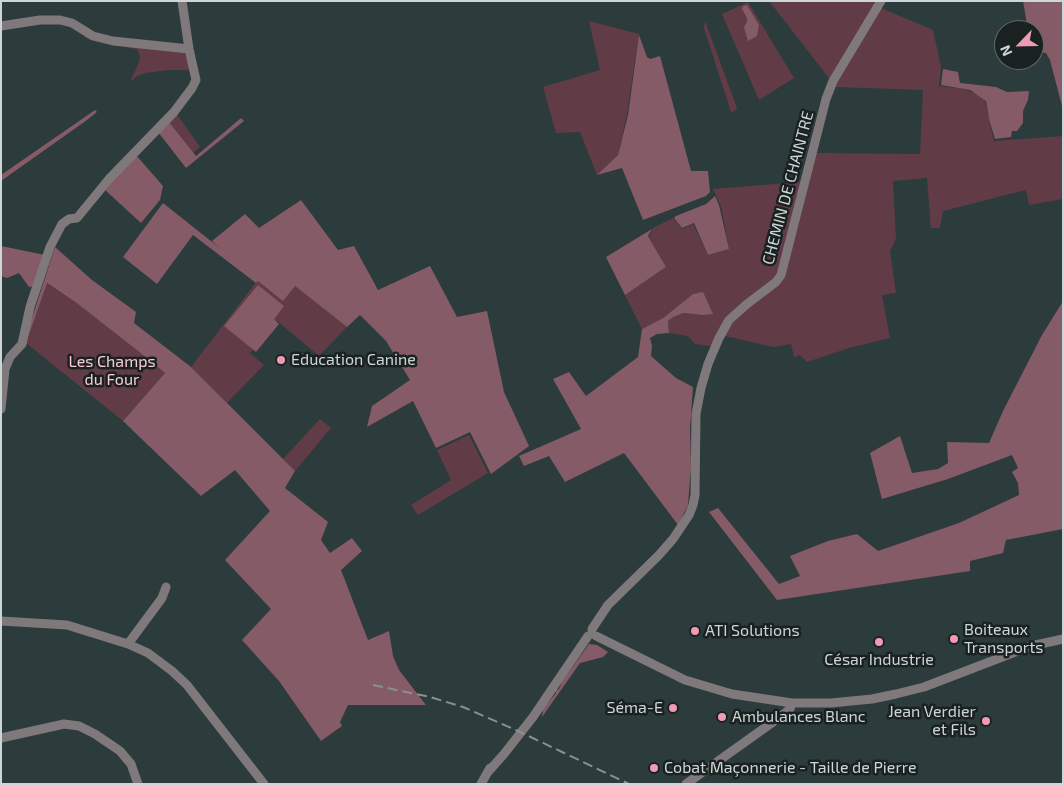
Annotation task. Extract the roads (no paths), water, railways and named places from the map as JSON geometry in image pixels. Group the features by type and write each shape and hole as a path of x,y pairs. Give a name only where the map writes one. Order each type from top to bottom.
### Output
{"street":[{"path":"1,409 5,369 10,357 22,344 33,298 50,247 62,224 69,219 77,218 109,179 174,112 196,80 182,1"},
{"name":"CHEMIN DE CHAINTRE","path":"481,784 516,730 557,681 592,634 608,605 659,555 673,539 689,515 695,495 696,414 708,364 718,338 729,320 776,282 781,275 826,99 833,81 881,1"},
{"path":"1,26 40,20 60,20 72,22 93,36 113,41 189,49"},
{"path":"128,644 162,598 166,588"},
{"path":"1,621 67,624 128,644 148,653 187,685 264,784"},
{"path":"592,634 685,680 732,694 792,703 839,702 872,699 896,694 924,687 1031,646 1063,639"},
{"path":"686,784 780,717 790,709 792,703"},
{"path":"1,738 64,724 78,726 95,734 120,751 131,764 138,784"}],"railway":[{"path":"373,685 430,697 463,707 629,784"}],"place":[{"name":"Education Canine","path":"281,360"},
{"name":"ATI Solutions","path":"695,631"},
{"name":"Boiteaux Transports","path":"954,639"},
{"name":"César Industrie","path":"879,642"},
{"name":"Séma-E","path":"673,708"},
{"name":"Ambulances Blanc","path":"722,717"},
{"name":"Jean Verdier et Fils","path":"986,721"},
{"name":"Cobat Maçonnerie - Taille de Pierre","path":"654,768"}],"park label":[{"name":"Les Champs du Four","path":"112,371"}]}
